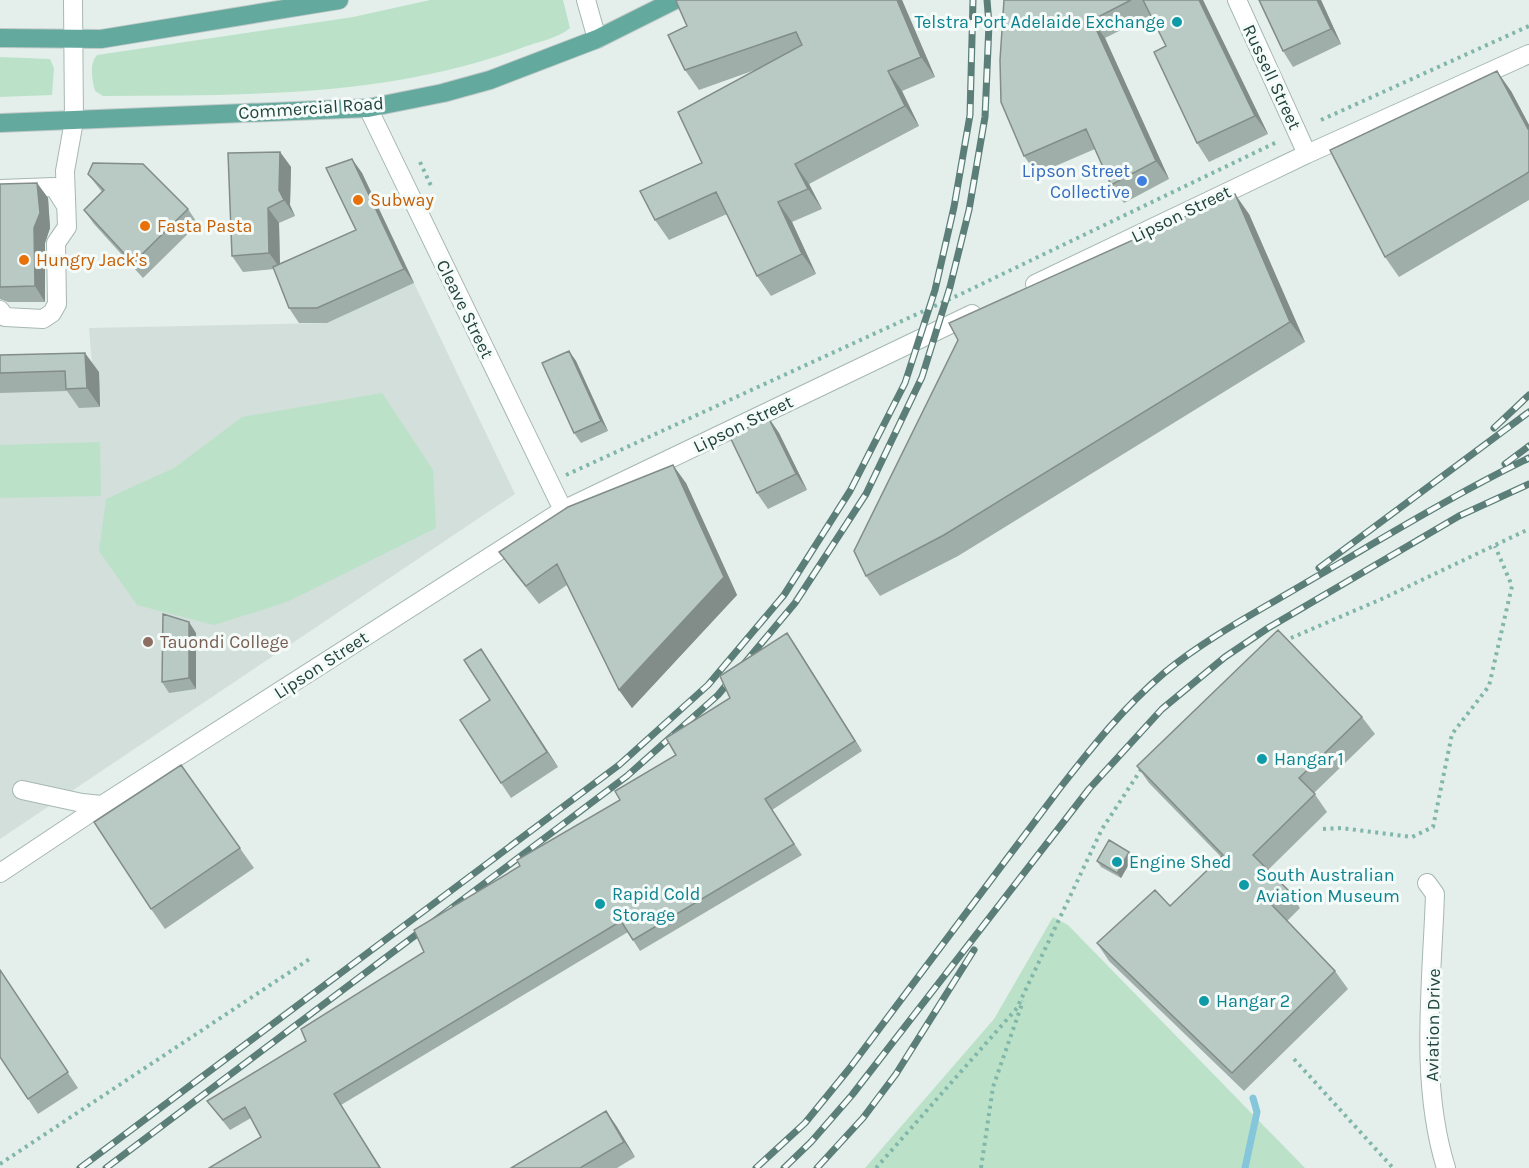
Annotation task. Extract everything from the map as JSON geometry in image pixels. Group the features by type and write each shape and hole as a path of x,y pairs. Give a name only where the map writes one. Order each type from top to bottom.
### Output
{"main road":[{"path":"0,38 101,39 339,0"},
{"name":"Commercial Road","path":"0,123 368,108 444,93 490,80 597,39 675,0"}],"street":[{"path":"0,310 5,317 43,319 52,313 57,304 56,243 67,227 65,171 74,121 73,0"},
{"path":"586,0 597,39"},
{"name":"Russell Street","path":"1237,0 1307,154"},
{"name":"Lipson Street","path":"1016,293 1307,154 1529,54"},
{"name":"Cleave Street","path":"368,108 563,510"},
{"path":"54,187 65,171"},
{"path":"0,189 54,187"},
{"path":"54,187 66,207"},
{"name":"Lipson Street","path":"0,873 102,805 563,510 984,309"},
{"path":"22,790 102,805"},
{"name":"Aviation Drive","path":"1427,883 1435,894 1431,1078 1433,1108 1446,1168"}],"path":[{"path":"1321,120 1529,26"},
{"path":"561,465 566,475 963,293 1281,140"},
{"path":"420,162 434,193"},
{"path":"1276,647 1285,640 1529,529"},
{"path":"1323,829 1341,828 1412,837 1433,827 1452,734 1489,686 1512,586 1495,546"},
{"path":"876,1168 1017,1008 1102,829 1139,771 1148,763"},
{"path":"0,1164 311,958"},
{"path":"981,1168 993,1087 1026,992"},
{"path":"1294,1059 1393,1168"}],"shaded area":[{"name":"Tauondi College","path":"414,283 515,494 0,839 0,369 92,365 89,328 327,323"}],"green space":[{"path":"430,0 563,0 570,28 554,37 473,64 369,85 263,94 103,96 95,91 92,67 97,55 353,17"},
{"path":"0,57 50,59 54,68 52,95 0,97"},
{"path":"382,393 433,470 436,528 287,602 214,625 137,605 99,551 106,499 174,468 242,417"},
{"path":"100,442 101,496 0,498 0,445"},
{"path":"1053,917 1068,925 1305,1168 865,1168 994,1019"}],"building":[{"path":"897,0 921,57 888,71 905,106 795,164 808,189 778,202 802,254 757,276 716,192 655,220 640,191 702,163 678,112 802,45 796,32 685,70 668,35 687,26 676,1"},
{"path":"1004,0 1131,0 1092,20 1156,161 1111,185 1086,129 1024,156 1001,102 1000,60"},
{"path":"1143,0 1199,0 1255,116 1197,143 1154,52 1166,46"},
{"path":"1259,0 1317,0 1331,29 1283,51"},
{"path":"1497,71 1529,129 1529,172 1385,257 1330,150"},
{"path":"280,152 279,190 284,200 268,208 269,253 232,256 228,153"},
{"path":"352,159 404,269 317,308 289,308 273,267 356,230 326,168"},
{"path":"93,163 143,164 188,209 133,263 84,210 104,190 88,174"},
{"name":"Hungry Jack's","path":"37,183 40,213 34,228 35,286 0,287 0,184"},
{"path":"1235,194 1290,322 944,535 866,576 854,551 958,340 949,323"},
{"path":"569,351 601,421 574,433 542,363"},
{"path":"85,353 87,388 66,389 65,371 0,373 0,355"},
{"path":"768,417 796,474 757,493 730,437"},
{"path":"673,465 724,577 619,690 557,564 526,586 499,552 568,507"},
{"path":"163,614 189,622 189,678 162,682"},
{"path":"1278,630 1362,717 1299,778 1315,794 1253,855 1288,890 1272,905 1335,971 1232,1073 1097,943 1155,890 1170,906 1223,855 1137,766"},
{"name":"Rapid Cold Storage","path":"787,633 855,741 765,799 794,844 633,940 621,921 334,1094 380,1168 209,1168 261,1137 245,1107 223,1120 207,1101 306,1041 301,1029 424,952 414,930 520,866 517,860 620,800 615,791 676,755 666,738 730,698 720,676"},
{"path":"481,649 547,752 501,783 460,720 490,700 464,660"},
{"path":"181,765 240,848 151,909 94,822"},
{"name":"Engine Shed","path":"1109,840 1129,852 1117,873 1097,861"},
{"path":"0,970 68,1072 28,1099 0,1057"},
{"path":"606,1111 624,1142 580,1168 511,1168"}],"waterway":[{"path":"1245,1168 1257,1112 1253,1098"}],"railway":[{"path":"80,1168 619,765 708,685 784,595 850,491 905,383 935,290 954,207 970,115 973,0"},
{"path":"106,1168 627,776 718,695 795,603 866,494 922,377 950,287 969,210 985,117 989,24 987,0"},
{"path":"1494,428 1529,395"},
{"path":"1319,568 1529,412"},
{"path":"1505,464 1529,446"},
{"path":"756,1168 805,1123 849,1069 1072,773 1109,728 1149,686 1199,647 1237,623 1447,501 1529,458"},
{"path":"784,1168 811,1142 852,1095 1089,789 1162,709 1225,657 1268,628 1459,516 1529,484"},
{"path":"817,1168 863,1118 896,1074 974,950"}],"place":[{"name":"Telstra Port Adelaide Exchange","path":"1177,22"},
{"name":"Lipson Street Collective","path":"1142,181"},
{"name":"Subway","path":"358,200"},
{"name":"Fasta Pasta","path":"145,226"},
{"name":"Hungry Jack's","path":"24,260"},
{"name":"Tauondi College","path":"148,642"},
{"name":"Hangar 1","path":"1262,759"},
{"name":"Engine Shed","path":"1117,862"},
{"name":"South Australian Aviation Museum","path":"1244,885"},
{"name":"Rapid Cold Storage","path":"600,904"},
{"name":"Hangar 2","path":"1204,1001"}]}
